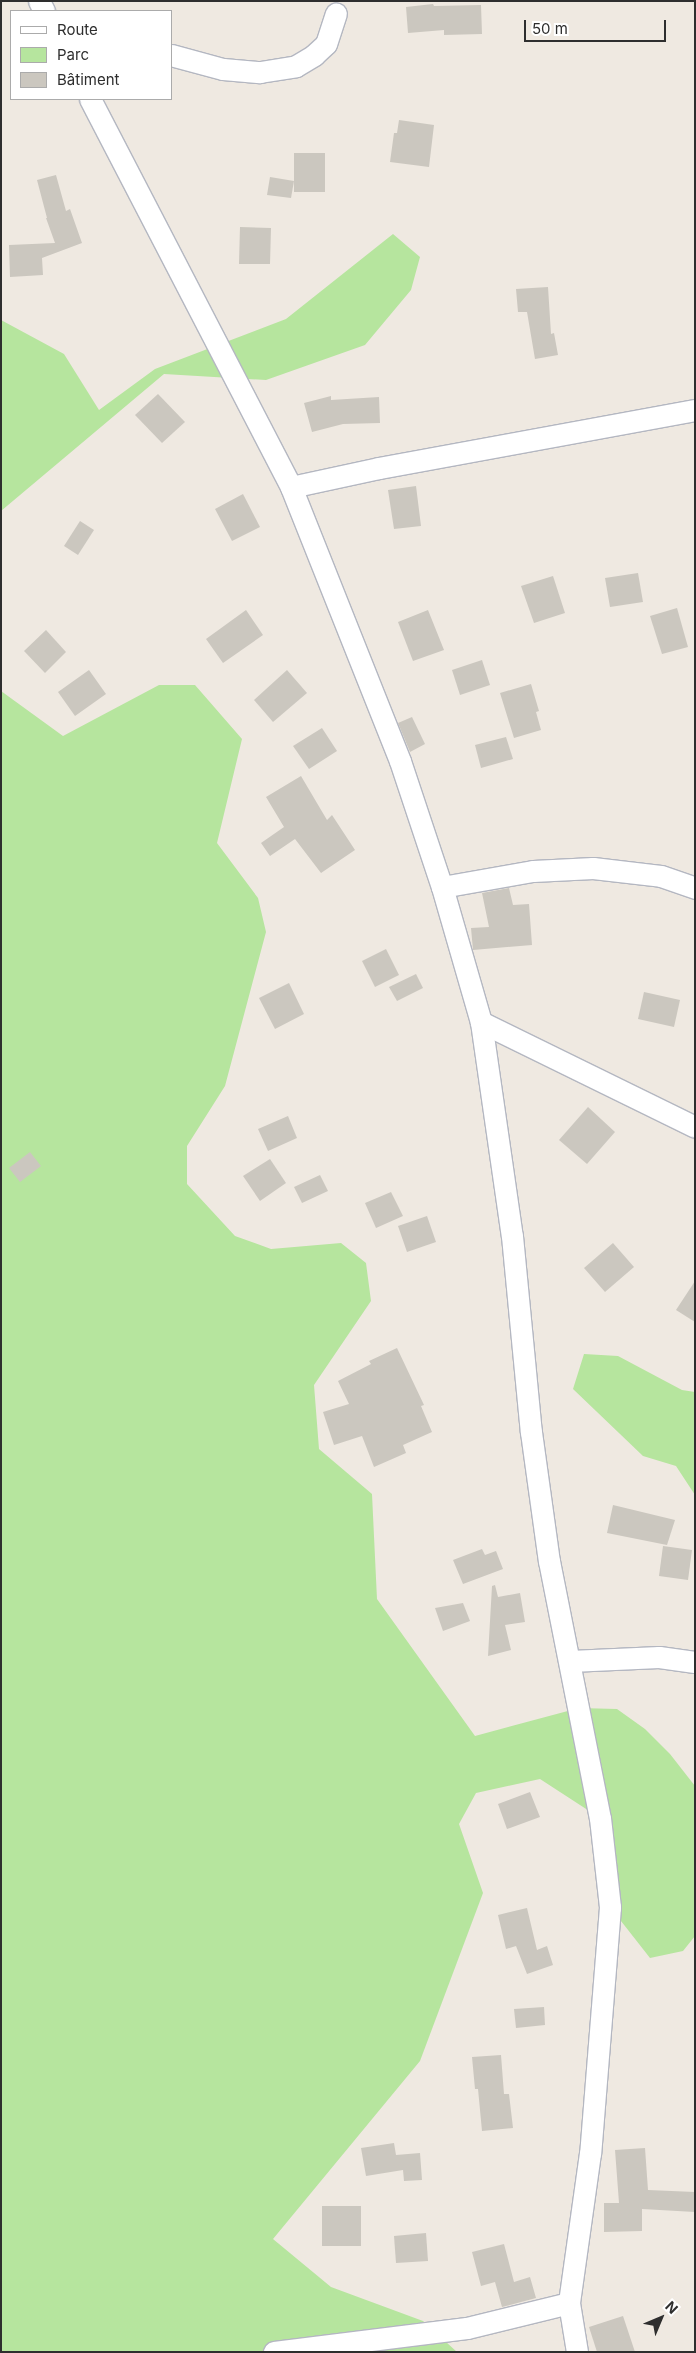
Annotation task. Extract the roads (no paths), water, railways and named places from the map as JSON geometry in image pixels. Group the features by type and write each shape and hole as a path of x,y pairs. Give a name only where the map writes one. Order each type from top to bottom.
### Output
{"street":[{"path":"172,55 224,69 260,72 296,66 314,55 326,44 336,14"},
{"path":"91,100 291,487 400,761 442,888 481,1022 512,1236 532,1441 549,1561 600,1818 610,1907 590,2153 568,2303 578,2352"},
{"path":"291,487 379,468 695,410"},
{"path":"442,888 533,871 593,868 661,876 695,888"},
{"path":"481,1022 695,1126"},
{"path":"570,1661 659,1657 695,1662"},
{"path":"274,2352 467,2328 568,2303"}]}
